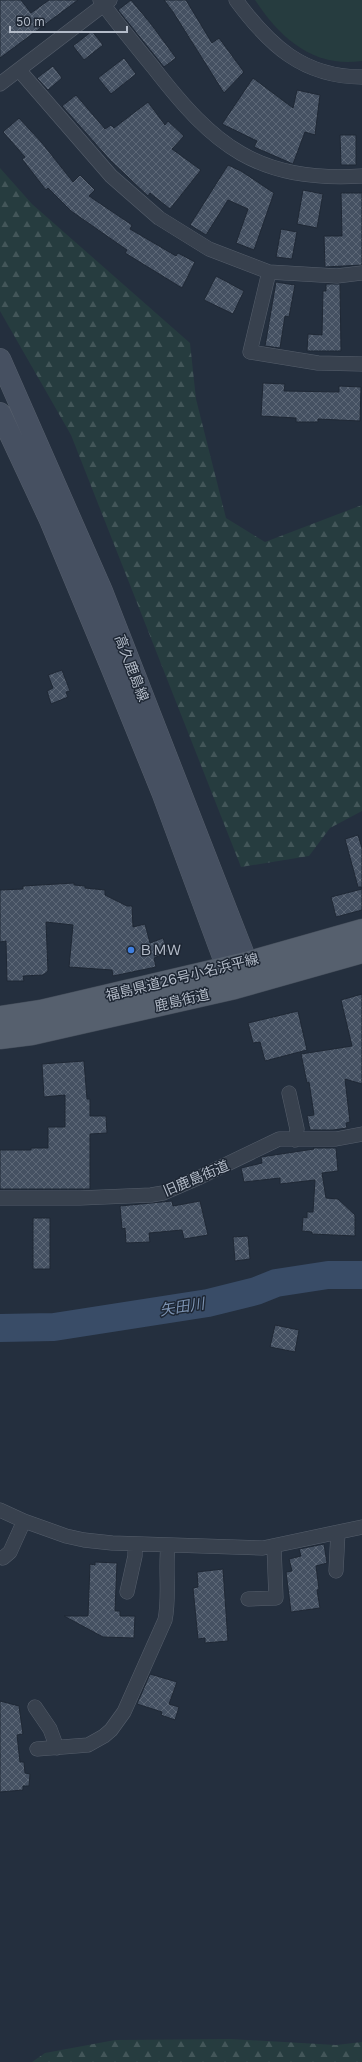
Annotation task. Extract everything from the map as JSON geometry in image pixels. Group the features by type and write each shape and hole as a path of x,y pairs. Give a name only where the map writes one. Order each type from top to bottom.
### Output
{"main road":[{"name":"高久鹿島線","path":"0,359 102,591 236,964"},
{"name":"高久鹿島線","path":"0,412 50,520 162,792 245,985"},
{"name":"福島県道26号小名浜平線","path":"0,1017 40,1011 236,964 362,930"},
{"name":"鹿島街道","path":"0,1038 32,1034 245,985 362,952"}],"street":[{"path":"236,0 278,47 303,65 322,72 362,77"},
{"path":"0,84 105,2 188,112 226,145 273,168 307,174 362,176"},
{"path":"19,70 111,176 159,218 209,250 268,272 337,276 362,273"},
{"path":"268,272 250,352 318,363 362,364"},
{"path":"288,1093 297,1129 295,1140"},
{"name":"旧鹿島街道","path":"0,1198 80,1198 157,1194 200,1177 279,1139 336,1139 362,1134"},
{"path":"0,1510 24,1522 84,1540 135,1544 243,1548 274,1546 362,1527"},
{"path":"3,1558 10,1552 24,1522"},
{"path":"336,1571 338,1532"},
{"path":"127,1592 135,1556 135,1544"},
{"path":"37,1750 79,1746 97,1740 111,1730 124,1712 165,1620 168,1609 166,1578 168,1545"},
{"path":"248,1599 276,1598 274,1546"},
{"path":"35,1707 50,1729 57,1748"}],"green space":[{"path":"255,0 362,0 362,61 344,62 328,60 313,55 287,38 275,27"},
{"path":"0,168 32,204 190,343 196,399 226,518 265,542 362,505 362,811 330,828 309,856 241,867 71,435 0,311"},
{"path":"231,2039 336,2045 362,2042 362,2062 32,2062 45,2053 115,2040"}],"building":[{"path":"0,0 21,0 31,13 49,0 78,0 0,58"},
{"path":"131,0 176,58 164,67 118,10"},
{"path":"164,0 186,0 212,43 219,38 244,72 224,93 173,12"},
{"path":"92,31 103,45 84,60 73,46"},
{"path":"124,58 136,74 111,94 98,78"},
{"path":"53,66 62,78 48,90 37,78"},
{"path":"253,78 293,108 297,90 320,95 315,135 305,132 293,164 254,147 257,141 222,124"},
{"path":"76,95 105,129 111,125 114,128 148,102 165,125 168,121 184,136 172,149 201,170 170,209 150,193 148,196 110,160 62,106"},
{"path":"19,118 42,143 73,182 80,175 95,190 89,196 132,225 130,229 176,256 178,253 195,262 182,288 125,253 127,250 71,211 48,188 46,190 22,159 25,157 3,132"},
{"path":"340,135 356,135 356,165 341,165"},
{"path":"228,165 241,171 274,193 254,250 236,243 248,209 228,200 206,235 190,225"},
{"path":"303,190 323,194 317,228 297,224"},
{"path":"341,193 362,193 362,265 325,267 324,236 342,236"},
{"path":"281,229 297,232 292,259 276,257"},
{"path":"216,276 244,291 233,314 204,300"},
{"path":"276,282 295,285 289,317 285,316 280,348 265,346"},
{"path":"326,284 340,284 341,351 307,351 308,334 322,335 323,291 326,291"},
{"path":"263,383 285,384 284,391 339,392 339,386 361,387 360,421 318,419 318,422 296,422 296,418 261,416"},
{"path":"62,670 70,691 66,692 68,697 51,704 47,691 53,688 48,675"},
{"path":"358,835 362,848 362,887 358,887 345,839"},
{"path":"74,883 74,885 85,886 85,888 105,890 105,895 127,906 132,906 133,927 145,924 150,943 163,938 168,952 154,958 156,967 113,976 112,970 69,967 73,925 46,922 48,971 43,975 23,976 24,981 7,981 6,941 0,942 0,890 23,889 23,886"},
{"path":"362,889 362,910 336,917 331,897"},
{"path":"362,994 362,1084 345,1079 350,1122 346,1123 347,1128 333,1130 310,1130 307,1116 314,1115 309,1082 307,1083 301,1054 352,1046 341,1000"},
{"path":"298,1011 307,1050 265,1061 260,1042 253,1043 248,1023"},
{"path":"84,1061 87,1099 90,1099 90,1116 106,1116 107,1133 90,1134 90,1189 0,1189 0,1150 31,1150 31,1148 48,1148 48,1127 65,1127 65,1095 44,1097 42,1064"},
{"path":"313,1148 336,1148 338,1171 322,1173 326,1198 338,1199 355,1215 355,1236 312,1234 312,1232 302,1231 303,1217 307,1218 307,1212 313,1212 315,1180 280,1184 280,1178 244,1182 241,1168 262,1163 261,1157 314,1149"},
{"path":"172,1201 173,1206 200,1201 208,1235 184,1239 182,1230 149,1233 150,1242 126,1243 125,1228 122,1229 120,1206"},
{"path":"33,1218 50,1218 50,1269 33,1269"},
{"path":"248,1236 250,1259 235,1261 233,1237"},
{"path":"275,1325 299,1330 295,1352 270,1347"},
{"path":"324,1544 327,1563 316,1566 319,1589 317,1590 320,1608 291,1612 286,1572 292,1571 289,1559 301,1556 299,1549"},
{"path":"95,1562 117,1563 115,1611 120,1611 120,1616 135,1616 134,1638 103,1637 64,1616 88,1616 90,1564 95,1565"},
{"path":"223,1569 228,1641 205,1643 205,1638 198,1639 193,1588 198,1587 197,1572"},
{"path":"150,1674 177,1682 169,1704 179,1707 175,1720 161,1715 162,1712 137,1704"},
{"path":"0,1701 19,1706 23,1734 17,1735 20,1762 24,1762 25,1773 30,1774 29,1786 23,1786 23,1790 0,1792"}],"waterway":[{"name":"矢田川","path":"0,1328 54,1327 208,1303 256,1291 276,1283 328,1275 362,1275"}],"place":[{"name":"ＢＭＷ","path":"131,950"}]}
